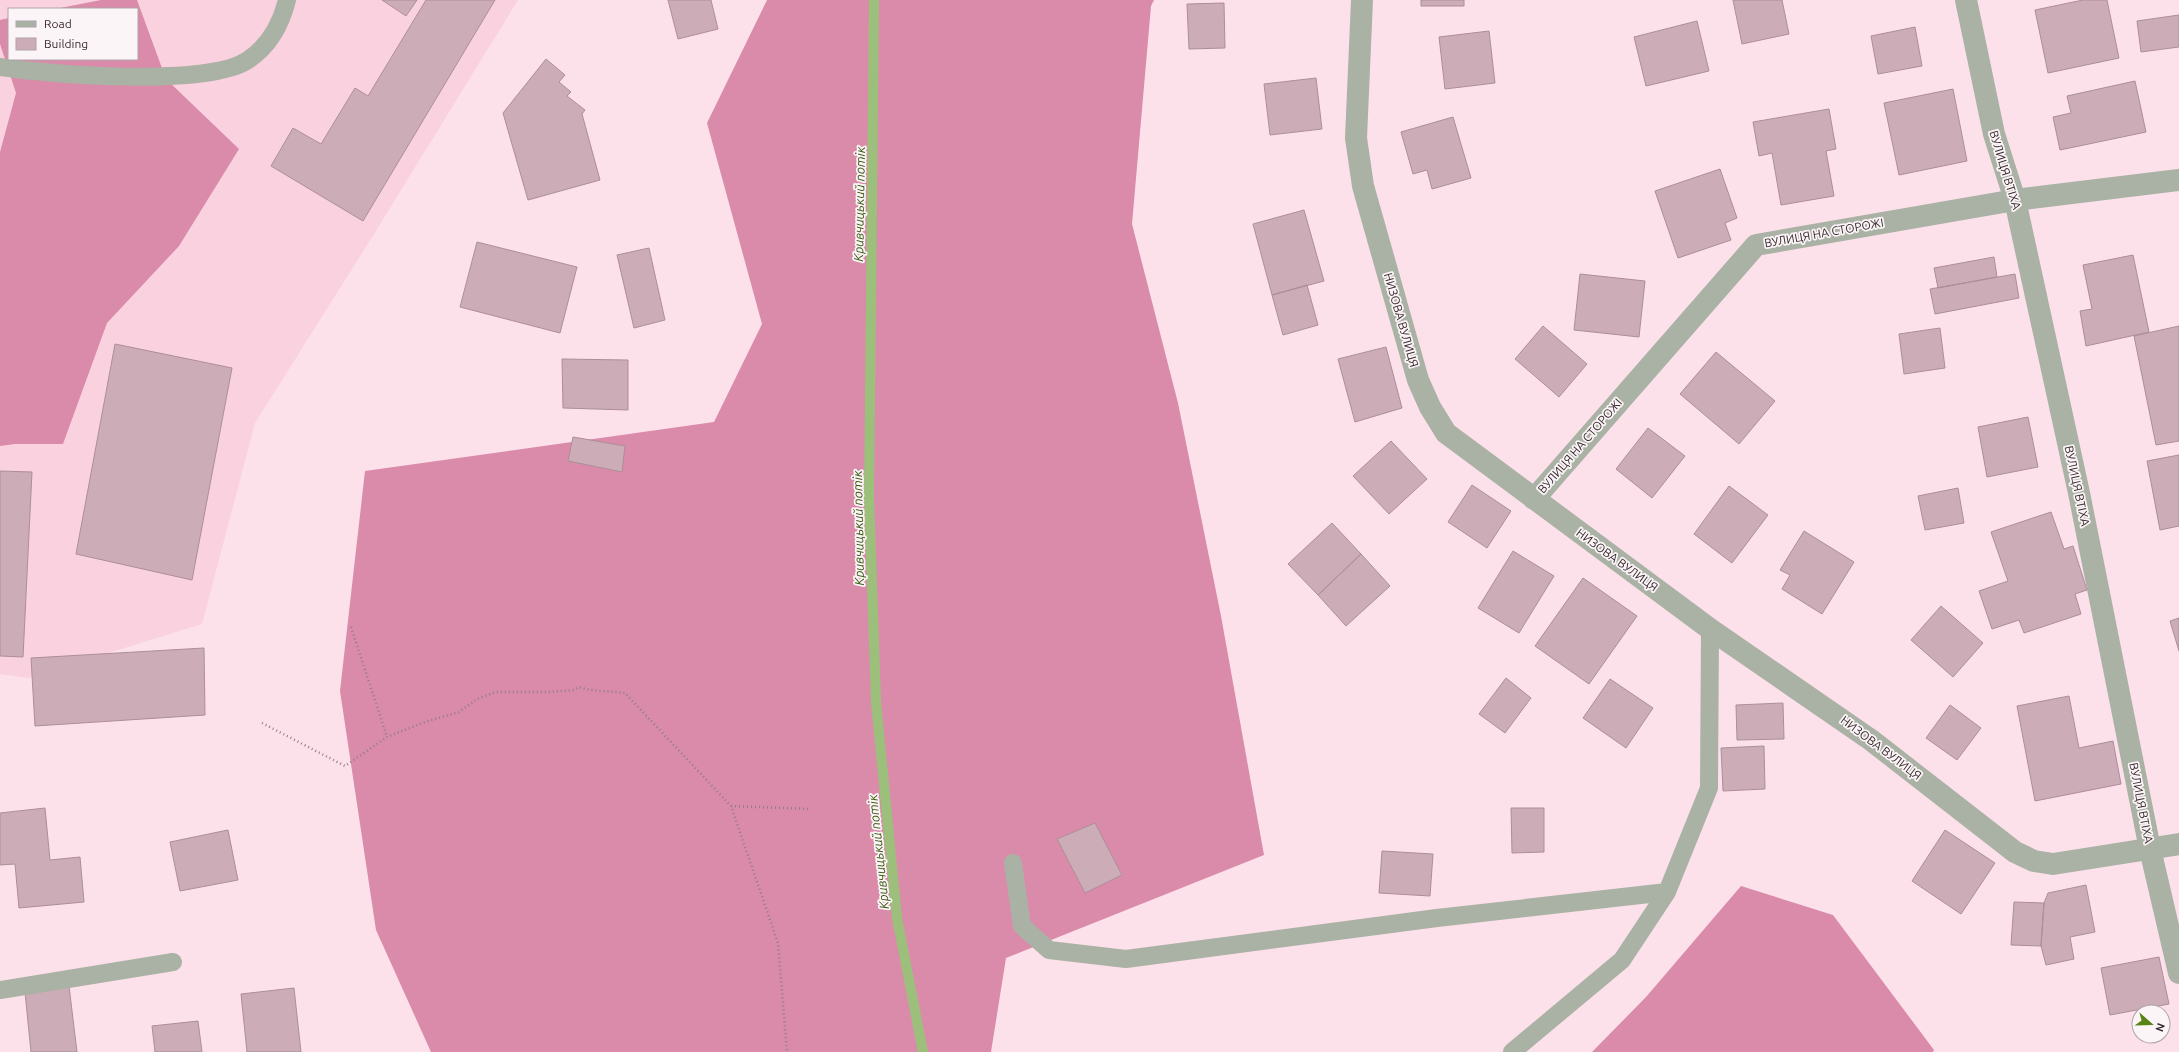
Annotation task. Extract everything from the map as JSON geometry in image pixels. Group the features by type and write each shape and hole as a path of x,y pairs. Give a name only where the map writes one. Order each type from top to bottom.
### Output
{"street":[{"name":"НИЗОВА ВУЛИЦЯ","path":"1362,0 1356,138 1363,186 1418,380 1430,407 1446,433 1710,629 1871,740 2015,852 2034,861 2053,864 2150,850 2179,844"},
{"name":"ВУЛИЦЯ ВТІХА","path":"1966,0 1994,134 2015,200 2079,493 2150,850 2179,973"},
{"name":"ВУЛИЦЯ НА СТОРОЖІ","path":"1534,499 1756,245 2015,200 2179,180"}],"lane":[{"path":"0,67 98,76 179,75 218,71 237,66 249,60 271,38 278,25 287,0"},
{"path":"1512,1052 1622,960 1667,892 1709,788 1710,629"},
{"path":"1014,862 1022,926 1049,950 1126,959 1437,918 1667,892"},
{"path":"0,990 173,962"}],"path":[{"path":"351,627 387,737"},
{"path":"262,723 345,766 387,737 425,722 459,712 477,699 496,692 546,692 574,690 579,687 593,691 605,690 625,693 730,806 778,943 787,1052"},
{"path":"730,806 811,809"}],"shaded area":[{"path":"0,0 518,0 374,234 255,423 202,624 28,678 0,674"},
{"path":"101,0 137,0 166,79 239,149 179,246 107,323 63,444 15,444 0,446 0,152 16,93 0,44 0,20 8,18 8,60 138,60 138,8 60,8"},
{"path":"767,0 1154,0 1151,6 1132,224 1178,403 1221,616 1264,855 1006,958 991,1052 431,1052 376,930 340,691 365,471 714,422 762,324 707,123"},
{"path":"1741,886 1833,915 1934,1050 1933,1052 1592,1052 1646,997"}],"building":[{"path":"382,0 417,0 406,16"},
{"path":"426,0 495,0 363,221 271,166 293,128 321,144 355,88 368,96"},
{"path":"668,0 711,0 718,29 678,39"},
{"path":"1421,0 1464,0 1464,6 1421,6"},
{"path":"1733,0 1782,0 1789,34 1742,44"},
{"path":"2083,0 2107,0 2119,58 2048,73 2035,10"},
{"path":"1224,3 1225,48 1189,49 1187,4"},
{"path":"2179,15 2179,47 2141,52 2137,21"},
{"path":"1697,21 1709,71 1646,86 1634,37"},
{"path":"1915,27 1922,66 1878,74 1871,36"},
{"path":"1489,31 1495,83 1445,89 1439,37"},
{"path":"546,59 565,75 559,82 571,92 567,96 585,110 582,114 600,180 528,200 503,113"},
{"path":"1316,78 1322,129 1270,135 1264,84"},
{"path":"2135,81 2146,132 2060,150 2053,117 2071,113 2067,96"},
{"path":"1953,89 1967,161 1899,175 1884,103"},
{"path":"1829,109 1836,149 1826,151 1834,196 1781,205 1772,153 1759,156 1753,122"},
{"path":"1453,117 1471,178 1432,189 1427,170 1413,174 1401,132"},
{"path":"1720,169 1737,218 1725,223 1731,240 1678,258 1655,191"},
{"path":"1304,210 1324,281 1272,295 1253,224"},
{"path":"477,242 577,267 560,333 460,307"},
{"path":"649,248 665,320 634,328 617,255"},
{"path":"2133,255 2149,332 2086,346 2080,311 2092,309 2083,265"},
{"path":"1994,257 1997,277 1938,288 1934,268"},
{"path":"1580,274 1645,281 1639,337 1574,330"},
{"path":"2015,274 2019,298 1935,314 1930,289"},
{"path":"1307,285 1318,325 1283,335 1272,295"},
{"path":"1543,326 1587,364 1559,397 1515,359"},
{"path":"2179,326 2179,441 2156,445 2134,336"},
{"path":"1940,328 1945,368 1904,374 1899,334"},
{"path":"115,344 232,368 192,580 76,554"},
{"path":"1386,347 1402,408 1355,422 1338,359"},
{"path":"1716,352 1775,401 1739,444 1680,394"},
{"path":"562,359 628,360 628,410 563,408"},
{"path":"2028,417 2038,467 1987,477 1978,427"},
{"path":"1648,428 1685,456 1652,498 1616,469"},
{"path":"573,437 625,446 622,472 568,461"},
{"path":"1391,441 1427,479 1389,514 1353,476"},
{"path":"2179,455 2179,526 2160,530 2147,461"},
{"path":"0,471 32,472 23,657 0,656"},
{"path":"1472,485 1511,511 1487,548 1448,522"},
{"path":"1729,486 1768,515 1732,563 1694,534"},
{"path":"1958,488 1964,523 1925,530 1918,496"},
{"path":"2051,512 2064,549 2073,546 2087,590 2075,594 2081,614 2024,633 2019,620 1992,629 1979,591 2008,581 1991,532"},
{"path":"1332,523 1361,554 1318,595 1288,564"},
{"path":"1804,531 1854,562 1822,614 1782,589 1790,575 1780,570"},
{"path":"1513,551 1554,576 1519,633 1478,608"},
{"path":"1361,554 1390,586 1346,626 1318,595"},
{"path":"1583,578 1637,616 1589,684 1535,646"},
{"path":"1941,606 1983,643 1953,677 1911,640"},
{"path":"2179,618 2179,651 2170,621"},
{"path":"204,648 205,715 35,726 31,658"},
{"path":"1506,678 1531,698 1505,733 1479,714"},
{"path":"1610,679 1653,708 1626,748 1583,718"},
{"path":"2069,696 2079,748 2113,741 2121,784 2035,801 2017,706"},
{"path":"1783,703 1784,739 1737,740 1736,705"},
{"path":"1950,705 1981,728 1957,760 1926,738"},
{"path":"1764,746 1765,789 1723,791 1721,748"},
{"path":"45,808 50,860 80,857 84,902 19,908 15,864 0,865 0,813"},
{"path":"1511,808 1544,808 1544,852 1512,853"},
{"path":"1095,823 1122,875 1085,893 1057,839"},
{"path":"228,830 238,880 180,891 170,842"},
{"path":"1945,830 1995,863 1961,914 1912,881"},
{"path":"1382,851 1433,854 1430,896 1379,893"},
{"path":"2086,885 2095,932 2070,937 2074,959 2046,965 2041,946 2044,903 2048,893"},
{"path":"2014,902 2044,903 2041,946 2011,945"},
{"path":"2159,957 2169,1004 2131,1004 2131,1011 2110,1015 2101,968"},
{"path":"69,986 77,1052 31,1052 25,992"},
{"path":"294,988 301,1052 247,1052 241,994"},
{"path":"198,1021 202,1052 155,1052 152,1026"}],"waterway":[{"name":"Кривчицький потік","path":"874,0 869,497 876,702 897,918 923,1052"}]}
